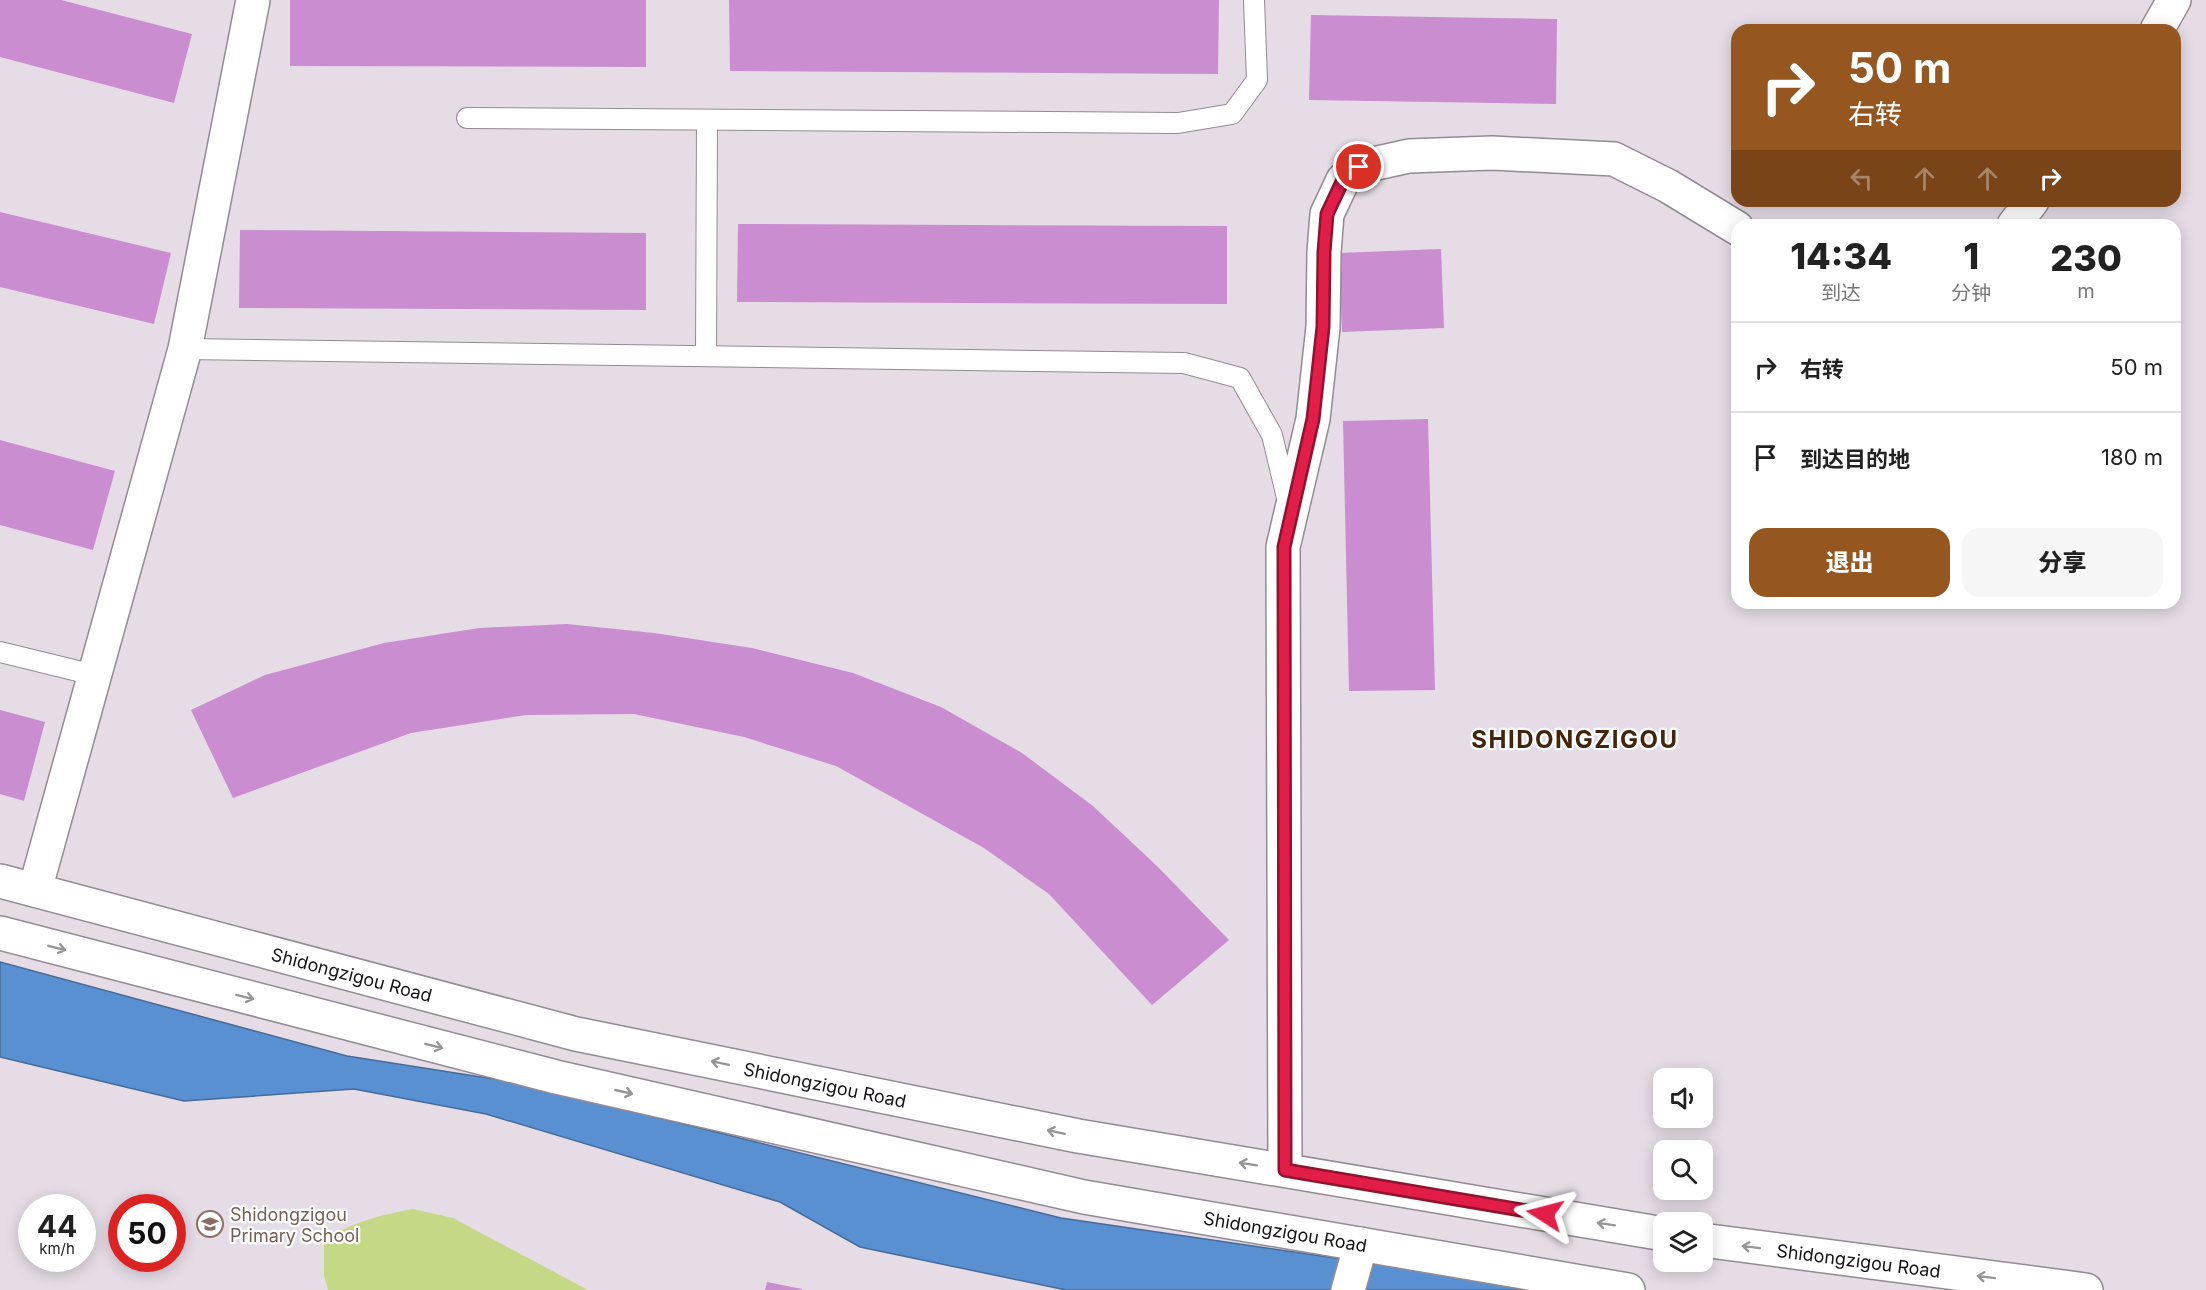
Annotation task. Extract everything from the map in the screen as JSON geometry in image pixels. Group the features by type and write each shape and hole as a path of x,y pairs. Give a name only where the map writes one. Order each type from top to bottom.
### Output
{"main road":[{"path":"35,890 185,349 253,0"},
{"path":"2160,24 2174,0"},
{"path":"1285,1170 1284,547 1313,419 1323,327 1327,214 1343,180 1359,167 1409,156 1492,153 1614,159 1668,186 1731,224"},
{"name":"Shidongzigou Road","path":"0,881 576,1034 1078,1136 1653,1232"},
{"name":"Shidongzigou Road","path":"0,933 579,1082 1084,1197 1360,1250 1628,1290"},
{"name":"Shidongzigou Road","path":"1713,1241 2086,1290"},
{"path":"1348,1290 1360,1250"}],"lane":[{"path":"467,118 1178,123 1232,114 1257,80 1254,0"},
{"path":"706,356 707,120"},
{"path":"185,349 1184,363 1240,378 1272,435 1291,515"},
{"path":"0,652 94,675"}],"green space":[{"path":"413,1209 453,1218 588,1290 328,1290 324,1276 324,1240 345,1228 367,1220"}],"water":[{"path":"0,962 347,1056 519,1083 1061,1218 1554,1290 1066,1290 860,1247 780,1202 486,1114 354,1089 184,1101 0,1057"}],"building":[{"path":"0,0 61,0 192,34 174,103 0,57"},
{"path":"290,0 646,0 646,67 290,66"},
{"path":"729,0 1219,0 1218,74 730,71"},
{"path":"1311,15 1557,19 1556,104 1309,100"},
{"path":"0,212 171,253 154,324 0,287"},
{"path":"738,224 1227,226 1227,304 737,302"},
{"path":"240,230 646,233 646,310 239,308"},
{"path":"1441,249 1444,328 1342,332 1339,253"},
{"path":"1428,419 1435,690 1349,691 1343,421"},
{"path":"0,440 115,471 93,550 0,525"},
{"path":"567,624 654,633 752,648 853,673 941,707 1022,753 1093,806 1158,867 1229,940 1152,1005 1049,894 984,848 836,766 744,737 634,714 526,715 411,733 233,798 191,710 265,675 384,643 479,628"},
{"path":"0,710 45,722 24,801 0,794"},
{"path":"767,1282 802,1289 802,1290 765,1290"}],"place":[{"name":"Shidongzigou Primary School","path":"210,1224"}],"district":[{"name":"SHIDONGZIGOU","path":"1575,739"}],"route":[{"path":"1359,167 1343,180 1327,214 1323,327 1313,419 1284,547 1285,1170 1545,1214"}]}
